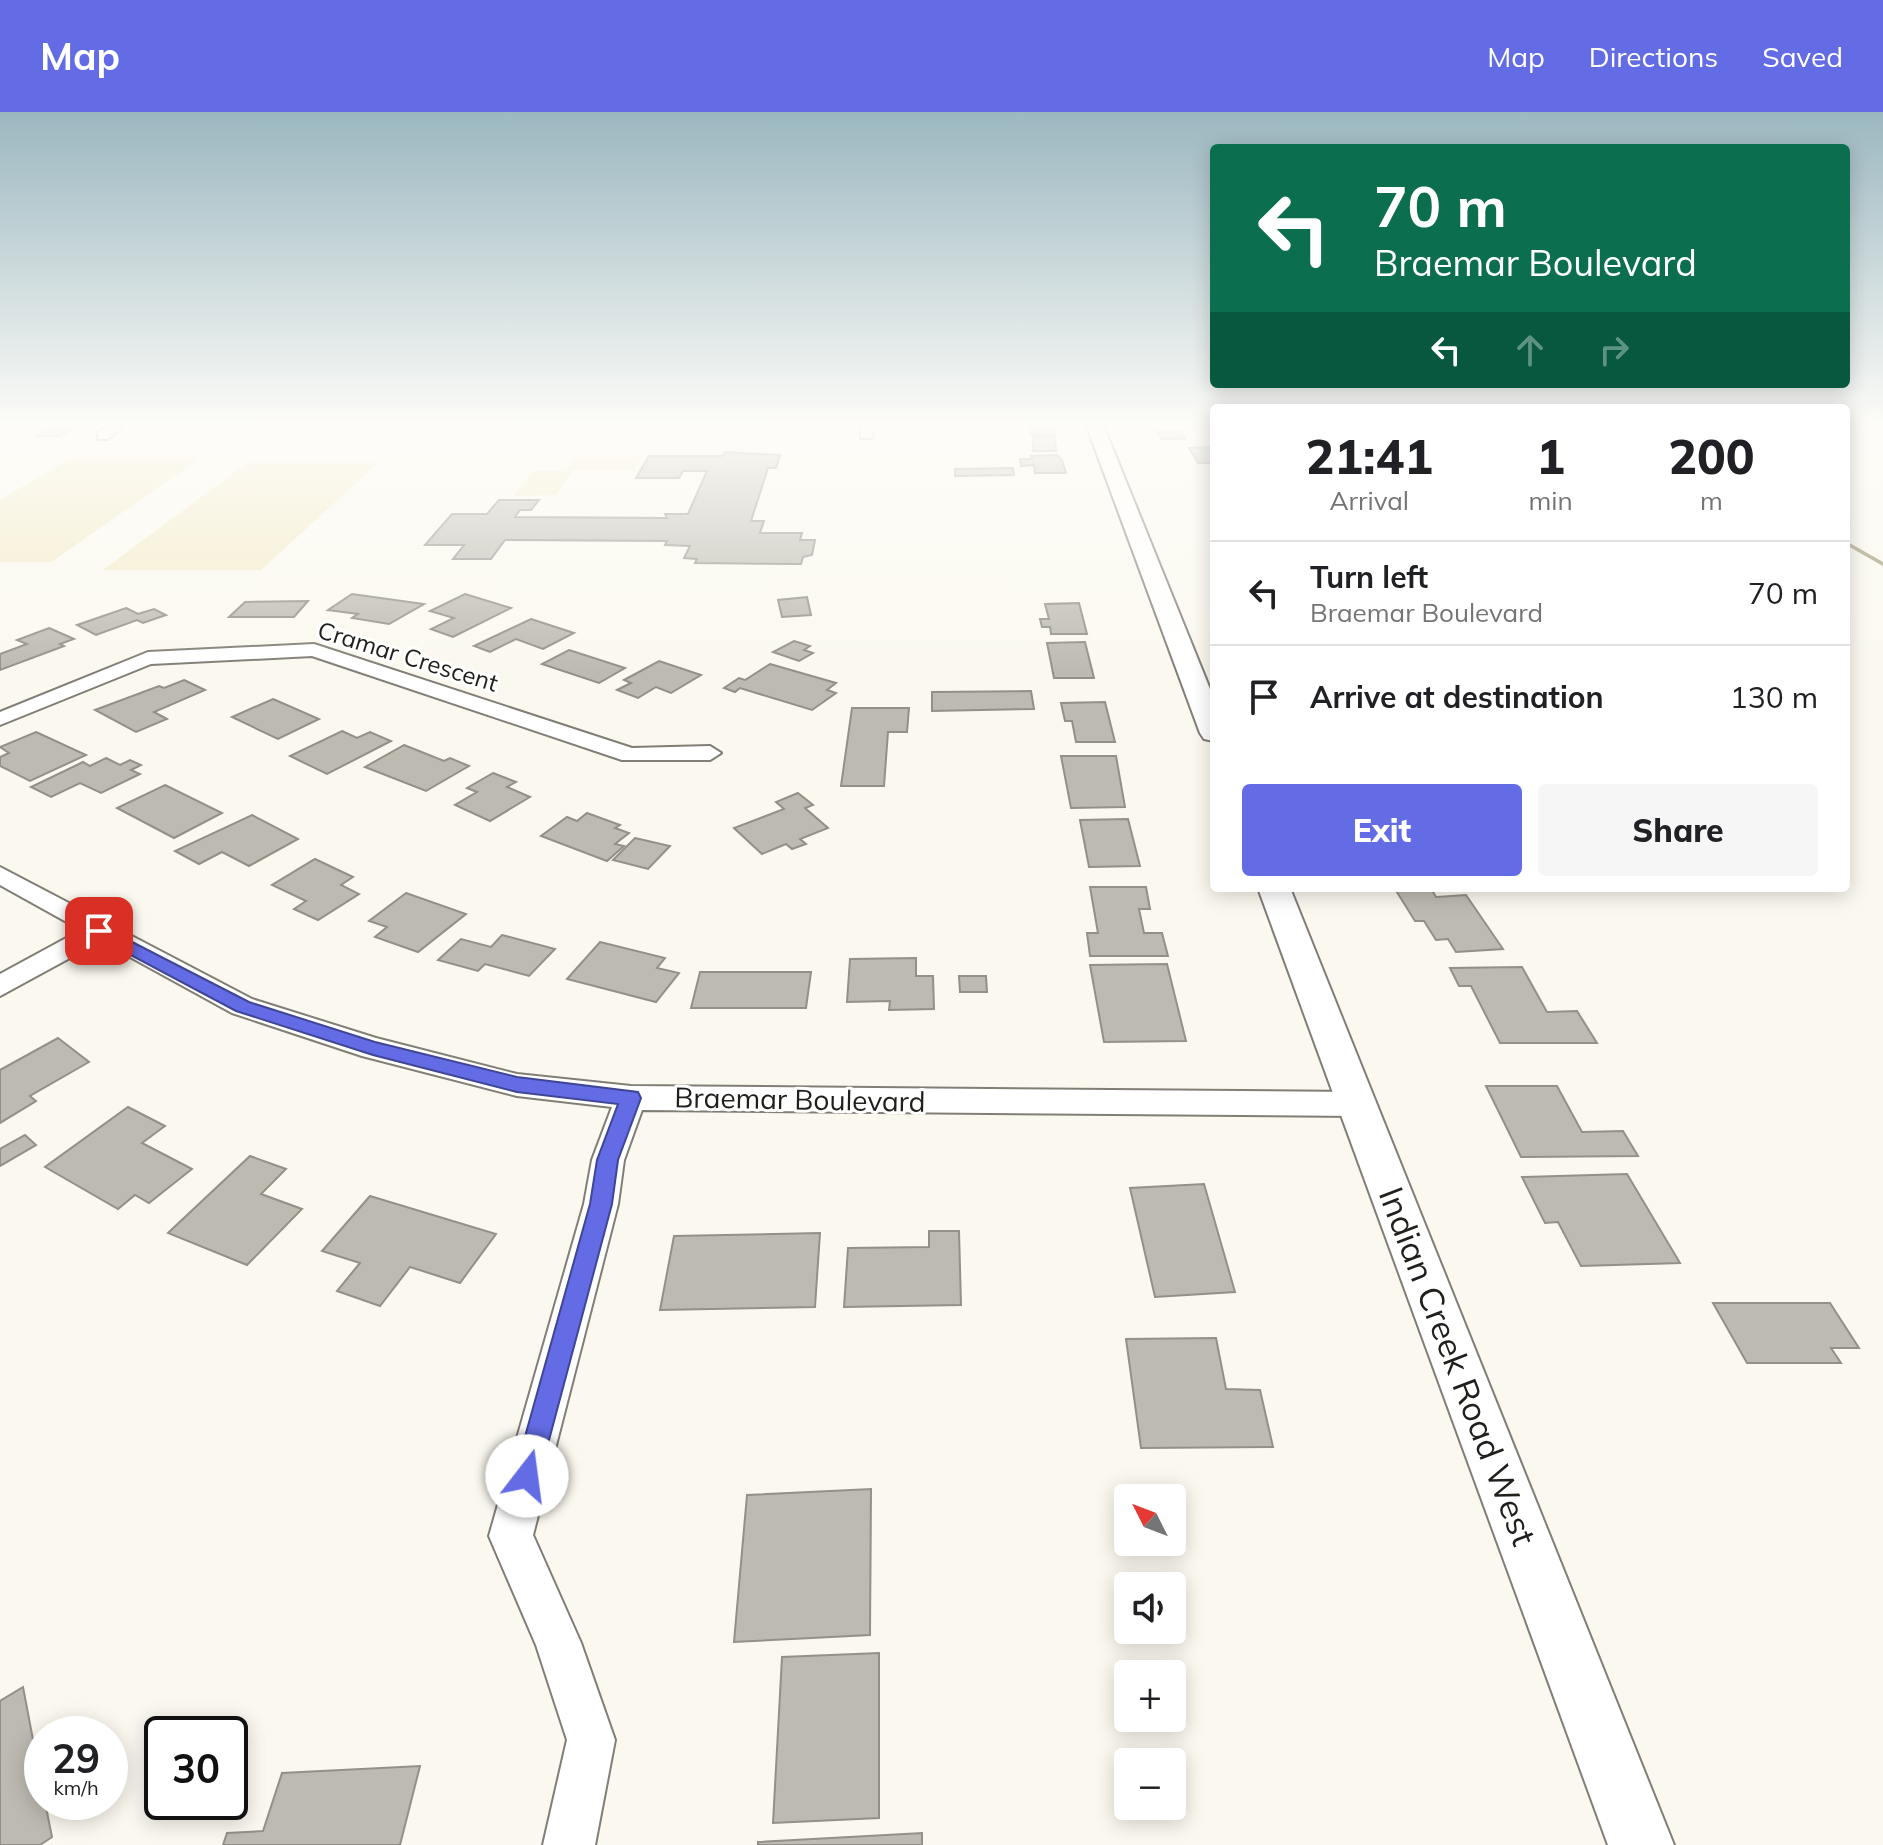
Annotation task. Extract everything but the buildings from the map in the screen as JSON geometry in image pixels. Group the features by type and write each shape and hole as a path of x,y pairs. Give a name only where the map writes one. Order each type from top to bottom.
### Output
{"street":[{"path":"1126,508 1210,723"},
{"name":"Cramar Crescent","path":"0,719 148,658 314,650 630,755 710,753"},
{"name":"Braemar Boulevard","path":"0,875 242,1006 373,1048 517,1085 631,1098 1358,1104"},
{"name":"Indian Creek Road West","path":"1276,892 1641,1845"},
{"path":"0,986 99,931"},
{"path":"569,1845 591,1740 558,1643 511,1536 601,1204 608,1160 631,1098"}],"shaded area":[{"path":"0,508 129,508 51,562 0,562"},
{"path":"187,508 329,508 261,570 103,570"}],"waterway":[{"path":"1850,545 1883,564"}],"route":[{"path":"99,931 242,1006 373,1048 517,1085 631,1098 608,1160 601,1204 527,1476"}]}
